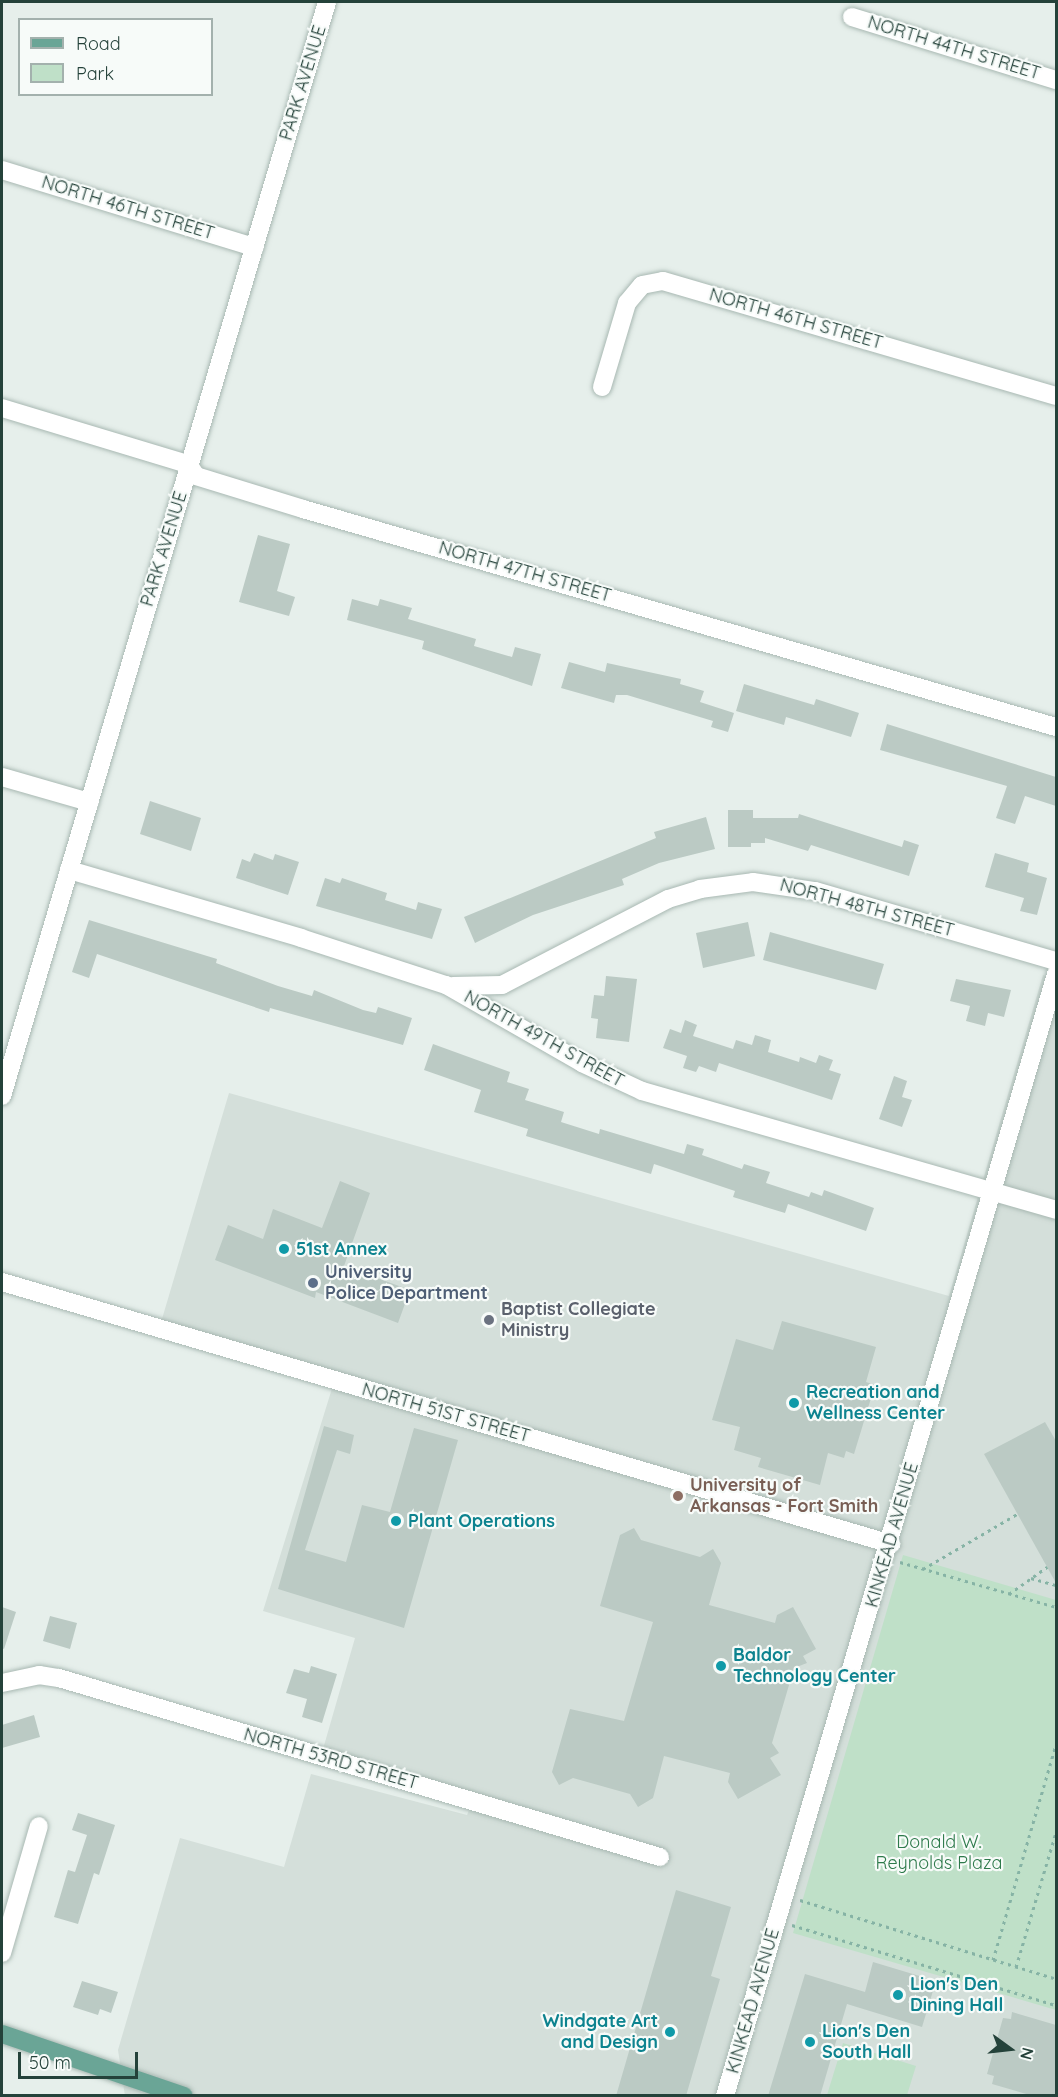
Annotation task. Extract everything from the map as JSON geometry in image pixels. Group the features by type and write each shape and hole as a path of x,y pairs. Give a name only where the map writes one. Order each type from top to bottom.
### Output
{"main road":[{"path":"2,2034 184,2096"}],"street":[{"name":"PARK AVENUE","path":"2,1096 327,2"},
{"name":"NORTH 44TH STREET","path":"852,16 1056,80"},
{"name":"NORTH 46TH STREET","path":"2,170 254,247"},
{"name":"NORTH 46TH STREET","path":"602,387 627,303 642,285 663,281 1056,396"},
{"name":"NORTH 47TH STREET","path":"2,408 188,464 188,469 196,476 303,509 1056,727"},
{"path":"2,777 89,802"},
{"name":"NORTH 49TH STREET","path":"69,870 312,941 446,985 582,1063 642,1090 1056,1210"},
{"name":"NORTH 48TH STREET","path":"446,985 502,985 668,899 700,889 753,882 815,891 1056,961"},
{"name":"KINKEAD AVENUE","path":"725,2096 891,1544 1056,974"},
{"name":"NORTH 51ST STREET","path":"2,1282 891,1544"},
{"name":"NORTH 53RD STREET","path":"2,1683 39,1675 59,1678 660,1857"},
{"path":"2,1953 39,1826"}],"path":[{"path":"923,1569 1017,1514"},
{"path":"898,1561 1056,1607"},
{"path":"1009,1594 1047,1567"},
{"path":"1031,1578 1056,1585"},
{"path":"993,1960 1056,1745"},
{"path":"1016,1967 1056,1832"},
{"path":"784,1895 1056,1979"},
{"path":"792,1925 1056,2005"}],"shaded area":[{"name":"University of Arkansas - Fort Smith","path":"1043,975 1056,980 1056,2095 125,2096 118,2050 180,1838 284,1867 311,1774 467,1815 473,1801 321,1756 355,1638 263,1611 334,1382 159,1329 229,1093 949,1296"}],"green space":[{"name":"Donald W. Reynolds Plaza","path":"903,1555 1056,1600 1056,2010 793,1933"},
{"path":"843,2043 916,2066 907,2095 827,2095"}],"building":[{"path":"258,535 290,544 277,591 295,597 289,616 239,602"},
{"path":"352,599 378,606 380,599 412,608 408,619 476,639 474,646 512,657 515,647 541,654 532,686 422,649 424,641 347,620"},
{"path":"569,662 605,672 607,663 681,679 680,684 704,691 700,702 734,713 728,732 711,727 713,721 627,695 616,695 614,703 561,688"},
{"path":"744,684 814,705 816,699 859,713 851,737 786,717 784,725 736,711"},
{"path":"887,724 1056,777 1056,806 1025,796 1015,824 996,818 1007,786 880,750"},
{"path":"150,801 201,818 191,851 140,834"},
{"path":"728,810 753,810 753,818 798,818 799,814 902,847 904,840 919,845 909,876 811,845 808,851 765,838 765,843 751,843 751,847 728,847"},
{"path":"706,817 715,849 659,863 622,879 624,885 533,915 475,943 464,917 656,838 654,832"},
{"path":"254,853 273,860 275,854 299,862 288,895 236,878 242,859 250,862"},
{"path":"995,853 1029,863 1027,872 1047,878 1037,915 1020,911 1024,898 985,887"},
{"path":"325,878 340,883 342,878 387,893 385,900 416,910 418,902 442,909 432,939 316,906"},
{"path":"89,920 217,959 216,963 278,986 312,996 314,990 363,1010 376,1013 378,1007 412,1018 403,1045 270,1008 269,1012 97,954 89,978 72,972"},
{"path":"748,922 755,956 703,968 696,933"},
{"path":"770,932 884,964 876,990 763,960"},
{"path":"606,976 637,979 629,1042 596,1038 598,1019 591,1018 594,995 604,996"},
{"path":"956,979 1011,990 1004,1017 988,1013 985,1026 966,1021 970,1006 950,1001"},
{"path":"685,1020 697,1025 693,1036 733,1049 736,1040 752,1045 755,1035 771,1040 768,1052 799,1062 800,1057 816,1063 819,1055 833,1060 829,1070 841,1074 832,1100 719,1063 716,1072 699,1066 696,1072 683,1068 687,1056 663,1048 670,1029 681,1033"},
{"path":"433,1044 510,1072 507,1082 529,1089 525,1100 564,1112 561,1122 599,1134 600,1129 684,1154 687,1144 704,1149 702,1155 742,1169 744,1164 770,1172 766,1183 809,1197 811,1192 822,1196 824,1190 874,1208 866,1231 788,1204 785,1213 733,1197 735,1191 654,1164 651,1174 526,1136 528,1129 474,1112 481,1090 424,1070"},
{"path":"894,1076 907,1081 902,1097 912,1100 902,1127 879,1119"},
{"name":"51st Annex","path":"340,1181 370,1193 344,1266 410,1290 398,1323 316,1292 315,1298 215,1260 228,1225 263,1239 273,1209 322,1228"},
{"name":"Recreation and Wellness Center","path":"782,1321 876,1347 866,1382 875,1385 854,1454 846,1451 844,1458 828,1453 820,1485 758,1467 761,1458 734,1450 740,1427 712,1420 736,1339 773,1350"},
{"path":"1045,1422 1056,1441 1056,1583 984,1454"},
{"name":"Plant Operations","path":"324,1426 354,1435 350,1454 337,1450 305,1550 346,1562 362,1505 390,1512 414,1428 458,1440 404,1628 278,1589"},
{"name":"Baldor Technology Center","path":"634,1528 641,1540 700,1557 713,1549 721,1563 709,1605 775,1623 777,1615 793,1607 816,1649 803,1656 807,1663 794,1668 772,1743 779,1753 770,1758 781,1775 738,1799 728,1782 730,1773 664,1756 653,1798 638,1807 630,1794 573,1778 559,1785 552,1772 570,1709 624,1721 653,1622 600,1606 620,1535"},
{"path":"2,1607 16,1612 4,1649 2,1648"},
{"path":"50,1616 77,1623 70,1649 43,1641"},
{"path":"311,1666 337,1674 322,1723 302,1717 307,1699 286,1693 294,1669 309,1673"},
{"path":"34,1715 40,1737 2,1748 2,1725"},
{"path":"78,1813 115,1825 99,1875 94,1873 78,1924 54,1917 68,1870 75,1872 87,1835 72,1830"},
{"name":"Windgate Art and Design","path":"676,1890 731,1907 711,1976 720,1979 686,2096 616,2096"},
{"name":"Lion's Den South Hall","path":"873,1962 936,1981 922,2027 847,2004 820,2096 768,2096 805,1974 865,1992"},
{"path":"82,1981 118,1992 111,2013 100,2009 98,2015 73,2007"},
{"path":"1012,2012 1056,2025 1056,2096 1033,2096 992,2084 994,2076 987,2074 1003,2018 1011,2019"}],"place":[{"name":"51st Annex","path":"284,1249"},
{"name":"University Police Department","path":"313,1283"},
{"name":"Baptist Collegiate Ministry","path":"489,1320"},
{"name":"Recreation and Wellness Center","path":"794,1403"},
{"name":"University of Arkansas - Fort Smith","path":"678,1496"},
{"name":"Plant Operations","path":"396,1521"},
{"name":"Baldor Technology Center","path":"721,1666"},
{"name":"Lion's Den Dining Hall","path":"898,1995"},
{"name":"Windgate Art and Design","path":"670,2032"},
{"name":"Lion's Den South Hall","path":"810,2042"}]}
